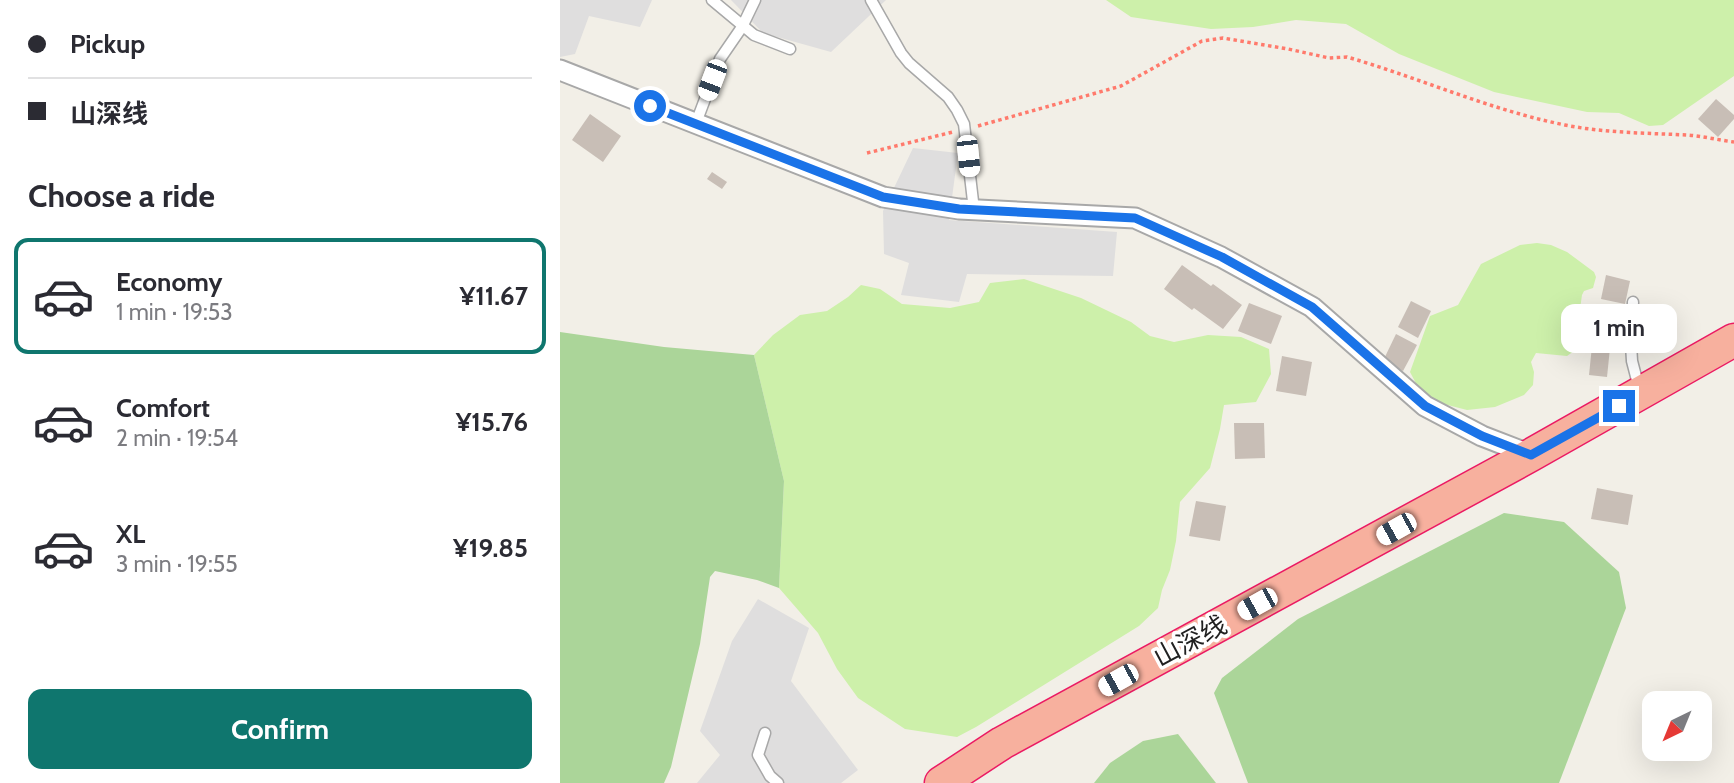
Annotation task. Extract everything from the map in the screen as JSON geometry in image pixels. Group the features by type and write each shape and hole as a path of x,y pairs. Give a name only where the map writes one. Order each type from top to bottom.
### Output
{"highway":[{"name":"山深线","path":"941,783 1002,743 1531,455 1734,340"}],"street":[{"path":"560,70 883,197 974,210 1135,218 1222,257 1312,307 1425,406 1482,436 1531,455"}],"lane":[{"path":"712,0 754,35 790,49"},
{"path":"696,123 720,59 742,27 755,0"},
{"path":"870,0 901,53 948,97 964,124 974,210"},
{"path":"1633,302 1632,361 1641,394"},
{"path":"765,733 758,755 778,783"}],"path":[{"path":"867,153 965,130 1121,86 1202,41 1223,38 1329,58 1347,57 1492,107 1565,125 1630,133 1689,135 1734,142"}],"shaded area":[{"path":"560,0 652,0 640,27 589,16 575,54 560,57"},
{"path":"731,0 886,0 831,52 763,33"},
{"path":"913,148 958,153 949,220 1117,232 1113,276 967,274 959,302 901,295 909,263 884,254 883,211"},
{"path":"758,599 809,628 791,681 858,770 841,783 697,783 720,755 700,731 732,641"}],"green space":[{"path":"1106,0 1734,0 1734,76 1663,125 1649,126 1619,113 1587,112 1494,92 1399,54 1346,24 1296,20 1253,27 1211,29 1131,17"},
{"path":"1520,245 1551,245 1567,252 1594,272 1596,277 1593,288 1584,291 1582,295 1574,351 1567,356 1536,353 1531,362 1534,372 1533,385 1524,395 1495,407 1467,410 1436,402 1421,393 1410,372 1430,316 1458,305 1481,264"},
{"path":"1024,279 1081,298 1131,322 1150,336 1174,342 1208,335 1241,337 1269,349 1271,374 1256,402 1224,405 1210,468 1180,502 1170,570 1158,608 1139,626 957,737 905,729 858,698 837,669 818,633 779,588 784,481 754,355 773,335 800,315 827,311 861,285 880,289 902,304 950,308 979,302 990,283"},
{"path":"560,332 664,347 754,355 784,481 779,588 715,571 710,577 700,644 671,767 664,783 560,783"},
{"path":"1504,513 1564,522 1619,572 1626,608 1559,783 1248,783 1214,693 1222,678 1298,619"},
{"path":"1178,734 1216,783 1094,783 1110,763 1143,741"}],"building":[{"path":"1716,99 1734,115 1734,119 1718,137 1698,119"},
{"path":"590,114 621,136 603,162 572,140"},
{"path":"712,172 727,182 722,189 707,179"},
{"path":"1182,265 1242,305 1223,329 1164,289"},
{"path":"1606,275 1630,281 1625,304 1601,299"},
{"path":"1411,301 1431,311 1418,338 1398,327"},
{"path":"1249,303 1282,316 1271,344 1238,331"},
{"path":"1591,307 1622,311 1618,344 1587,340"},
{"path":"1396,334 1417,345 1403,371 1383,361"},
{"path":"1592,346 1610,348 1607,377 1589,375"},
{"path":"1282,356 1312,362 1306,396 1276,391"},
{"path":"1234,423 1264,423 1265,458 1235,459"},
{"path":"1597,488 1633,495 1628,525 1591,519"},
{"path":"1196,501 1226,506 1220,541 1189,536"}],"route":[{"path":"650,106 883,197 959,209 1135,218 1222,257 1312,307 1425,406 1482,436 1531,455 1619,406"}]}
